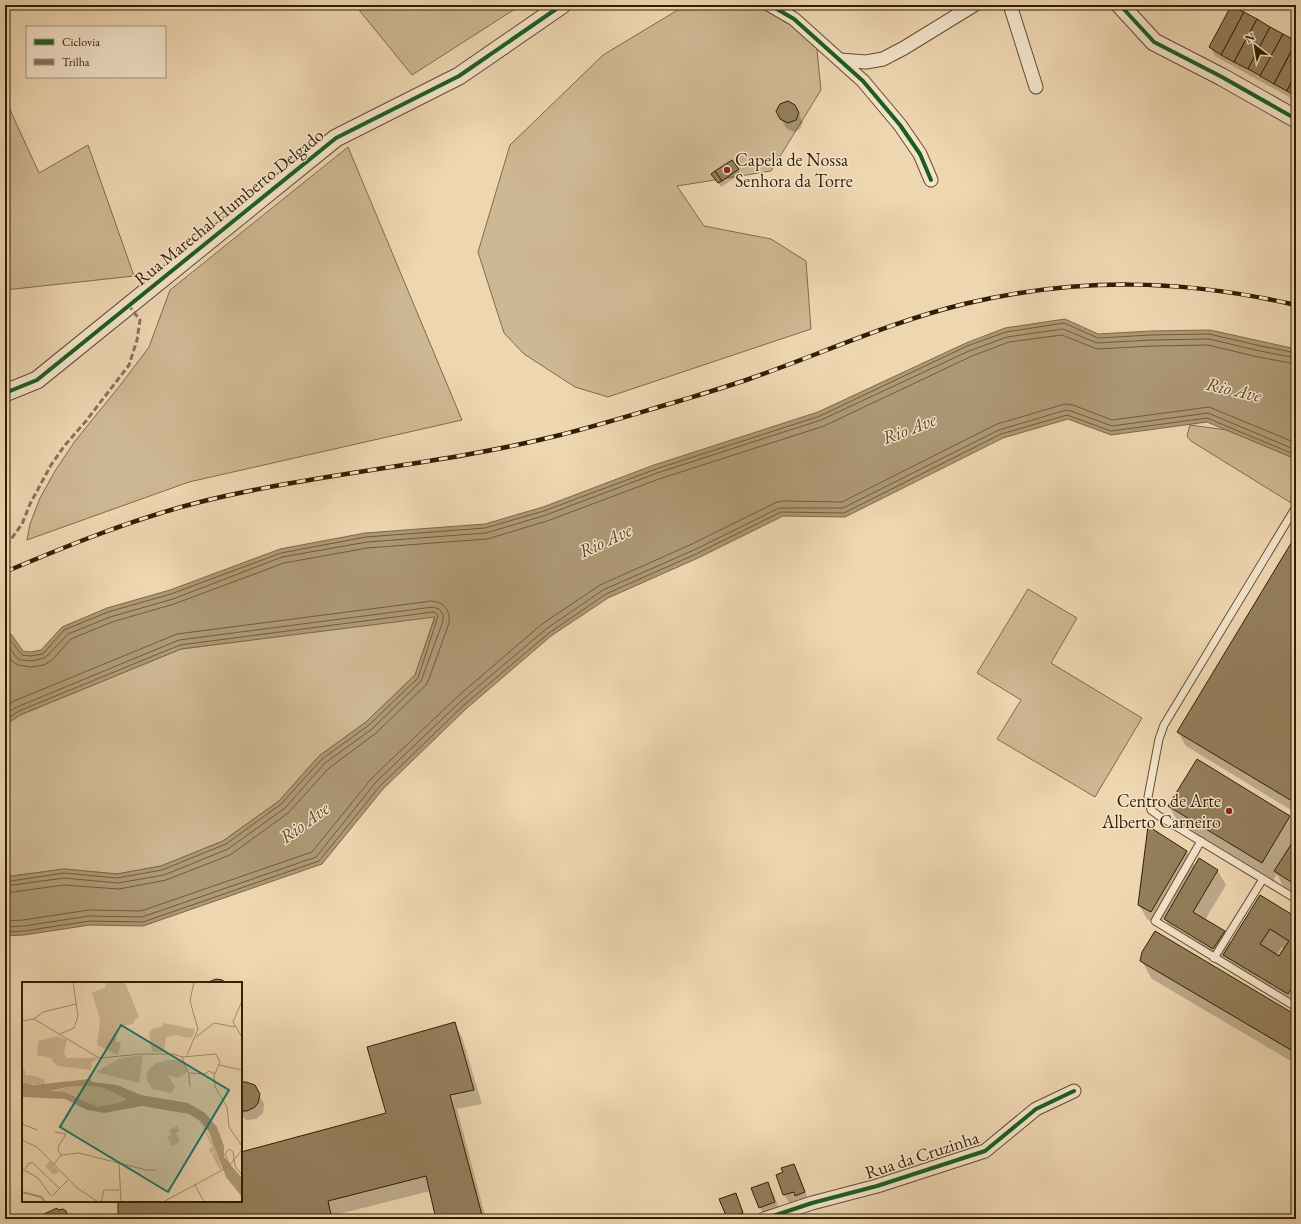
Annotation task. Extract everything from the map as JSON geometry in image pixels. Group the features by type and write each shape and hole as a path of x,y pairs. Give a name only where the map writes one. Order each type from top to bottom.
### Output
{"street":[{"name":"Rua Marechal Humberto Delgado","path":"5,393 37,380 336,138 459,76 562,5"},
{"path":"770,5 794,19 862,81 900,124 920,154 931,180"},
{"path":"840,60 866,62 883,58 904,48 974,5"},
{"path":"1010,5 1036,87"},
{"path":"1120,5 1154,42 1296,119"},
{"name":"Rua da Cruzinha","path":"764,1219 812,1203 877,1186 985,1151 1036,1109 1074,1091"}],"lane":[{"path":"1294,510 1164,725 1159,739 1148,798 1151,810 1296,899"},
{"path":"1201,841 1155,921 1296,1007"},
{"path":"1214,958 1263,879"}],"shaded area":[{"path":"355,5 513,5 515,9 412,75"},
{"path":"686,5 765,5 816,40 821,90 771,171 677,186 704,226 771,239 806,261 811,329 608,397 575,387 524,354 504,333 478,252 510,145 603,55"},
{"path":"5,99 39,173 88,145 134,276 5,290"},
{"path":"348,147 462,420 189,482 27,540 30,524 40,498 55,471 75,441 149,347 170,290"},
{"path":"1190,425 1227,430 1296,459 1296,506 1191,441 1187,436"},
{"path":"1028,589 1077,618 1051,663 1142,718 1095,797 997,739 1021,700 977,673"},
{"path":"435,616 415,675 366,722 319,756 279,801 223,841 161,866 117,874 64,869 5,877 5,725 20,715 181,649"},
{"path":"1270,929 1289,941 1279,956 1260,944"}],"water":[{"name":"Rio Ave","path":"1065,319 1098,334 1210,330 1296,349 1296,459 1207,422 1111,435 1068,419 1003,438 845,517 783,516 698,558 608,598 551,636 467,708 383,789 322,864 143,926 90,925 24,935 5,936 5,877 64,869 117,874 161,866 223,841 279,801 319,756 366,722 415,675 435,617 181,649 20,715 5,725 5,638 11,634 23,651 30,652 41,650 62,627 107,608 170,590 280,549 365,533 485,524 543,507 654,465 818,412 966,343 1005,328"}],"building":[{"path":"1231,6 1244,12 1221,55 1209,47"},
{"path":"1244,12 1257,19 1234,62 1221,55"},
{"path":"1257,19 1270,27 1248,69 1234,62"},
{"path":"1270,27 1283,34 1261,76 1248,69"},
{"path":"1283,34 1296,42 1274,84 1260,76"},
{"path":"1296,42 1296,73 1287,91 1274,84"},
{"path":"1296,73 1296,96 1287,91"},
{"path":"788,101 795,105 799,113 796,120 788,123 780,119 776,111 780,104"},
{"name":"Capela de Nossa Senhora da Torre","path":"732,160 739,169 722,181 715,171"},
{"path":"715,171 722,181 718,183 711,174"},
{"path":"1296,535 1296,795 1292,801 1177,732"},
{"name":"Centro de Arte Alberto Carneiro","path":"1197,759 1290,816 1262,863 1168,806"},
{"path":"1148,826 1187,851 1151,912 1138,905"},
{"path":"1296,837 1296,885 1274,871"},
{"path":"1199,858 1218,870 1193,912 1225,931 1213,949 1164,919"},
{"path":"1260,895 1296,917 1296,981 1288,994 1223,955","holes":["1270,929 1289,941 1279,956 1260,944"]},
{"path":"1155,931 1296,1015 1296,1053 1140,961 1142,952"},
{"path":"216,979 225,982 208,982"},
{"path":"455,1022 474,1090 450,1095 483,1219 436,1219 426,1176 328,1201 332,1219 118,1219 118,1202 242,1202 242,1152 386,1113 367,1047"},
{"path":"242,1082 255,1085 260,1094 258,1103 255,1107 247,1111 242,1111"},
{"path":"794,1164 805,1192 795,1196 794,1192 783,1195 776,1175 783,1172 781,1168"},
{"path":"768,1182 775,1202 759,1208 751,1188"},
{"path":"736,1193 743,1213 727,1218 719,1199"},
{"path":"57,1208 58,1210 63,1209 68,1215 72,1214 74,1219 41,1219 40,1216"},
{"path":"23,1215 24,1219 15,1219"}],"railway":[{"path":"5,572 77,542 126,524 200,502 244,492 333,476 512,446 587,428 740,382 882,329 936,311 1006,295 1048,289 1089,286 1171,286 1254,296 1296,305"}],"marked path":[{"path":"5,544 9,542 22,524 30,504 51,465 65,445 86,421 129,365 137,340 140,320 129,306"}],"cycle path":[{"path":"5,393 37,380 336,138 459,76 562,5"},
{"path":"770,5 794,19 863,81 900,125 920,154 931,180"},
{"path":"1120,5 1154,42 1222,77 1296,119"},
{"path":"764,1219 812,1203 877,1186 985,1151 1036,1109 1074,1091"}],"place":[{"name":"Capela de Nossa Senhora da Torre","path":"727,170"},
{"name":"Centro de Arte Alberto Carneiro","path":"1229,811"}]}
